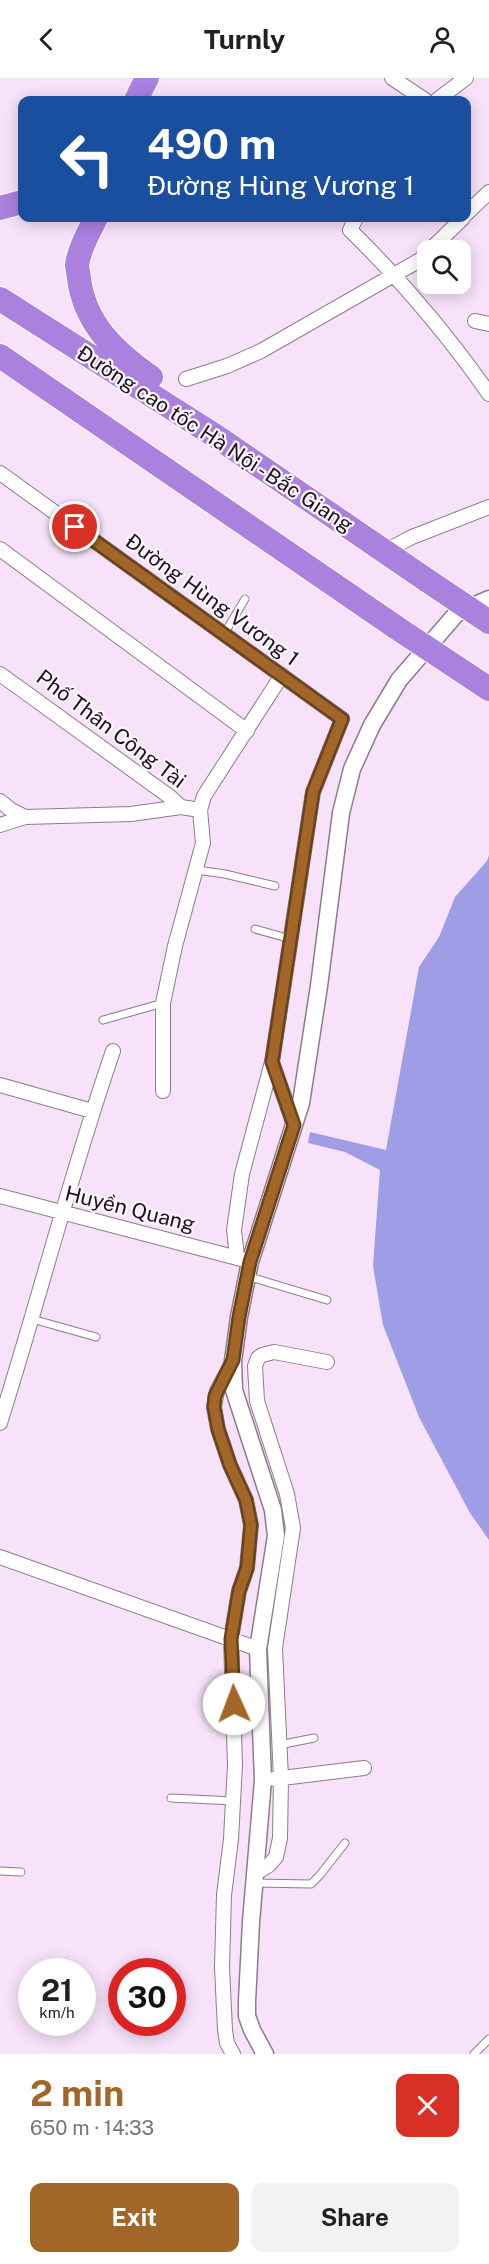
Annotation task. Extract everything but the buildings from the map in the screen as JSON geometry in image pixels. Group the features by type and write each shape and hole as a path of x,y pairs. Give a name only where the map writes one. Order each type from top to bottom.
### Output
{"highway":[{"path":"138,96 147,78"},
{"path":"154,96 161,78"},
{"path":"0,207 18,203"},
{"path":"94,222 77,265 82,299 100,332 127,360 173,393 217,436"},
{"name":"Đường cao tốc Hà Nội - Bắc Giang","path":"0,299 217,436 489,622"},
{"path":"0,356 489,689"}],"street":[{"path":"392,78 419,96"},
{"path":"442,96 466,78"},
{"path":"471,209 489,192"},
{"path":"354,222 350,230 395,275 489,394"},
{"path":"440,240 459,222"},
{"path":"186,379 227,366 261,351 417,262"},
{"name":"Đường Hùng Vương 1","path":"0,473 342,718 313,792 291,939"},
{"path":"393,547 412,537 489,507"},
{"path":"0,549 247,730"},
{"path":"265,2054 254,2036 247,2016 251,1922 263,1780 258,1649 275,1545 275,1525 273,1510 234,1390 233,1360 245,1265 294,1125 308,1062 341,813 352,769 372,725 399,680 457,613 489,599"},
{"name":"Phố Thân Công Tài","path":"0,674 181,807 201,810"},
{"path":"163,1091 163,1003 175,946 203,843 201,810 204,796 282,675"},
{"path":"0,801 25,817"},
{"path":"0,825 25,817 131,814 181,807"},
{"path":"245,1265 234,1230 242,1174 272,1062 291,939"},
{"path":"0,1423 92,1112 113,1051"},
{"path":"272,1062 294,1125"},
{"path":"0,1085 92,1112"},
{"name":"Huyền Quang","path":"0,1196 245,1265"},
{"path":"255,1878 269,1865 278,1851 281,1778 275,1648 293,1528 287,1494 256,1401 255,1366 258,1358 268,1353 327,1362"},
{"path":"233,1360 216,1391 216,1418 230,1465 246,1500 251,1525 247,1568 239,1591 231,1639 235,1755 234,1801 224,1895 222,1967 225,2030 227,2043 233,2054"},
{"path":"0,1557 258,1649"},
{"path":"263,1780 364,1768"}],"lane":[{"path":"224,634 245,599"},
{"path":"197,870 275,886"},
{"path":"255,929 291,939"},
{"path":"103,1020 163,1003"},
{"path":"245,1265 327,1300"},
{"path":"32,1319 96,1337"},
{"path":"279,1745 314,1738"},
{"path":"171,1798 234,1801"},
{"path":"255,1878 311,1884 345,1843"},
{"path":"0,1871 21,1872"},
{"path":"474,2054 489,2039"}],"water":[{"path":"489,855 489,1540 470,1513 419,1417 383,1325 373,1266 380,1170 345,1152 308,1143 310,1132 386,1150 419,967 439,937 455,897 487,861"}],"route":[{"path":"75,527 342,718 313,792 272,1062 294,1125 250,1262 233,1360 215,1396 214,1407 218,1429 230,1465 246,1500 251,1525 247,1568 239,1591 231,1639 234,1704"}]}
